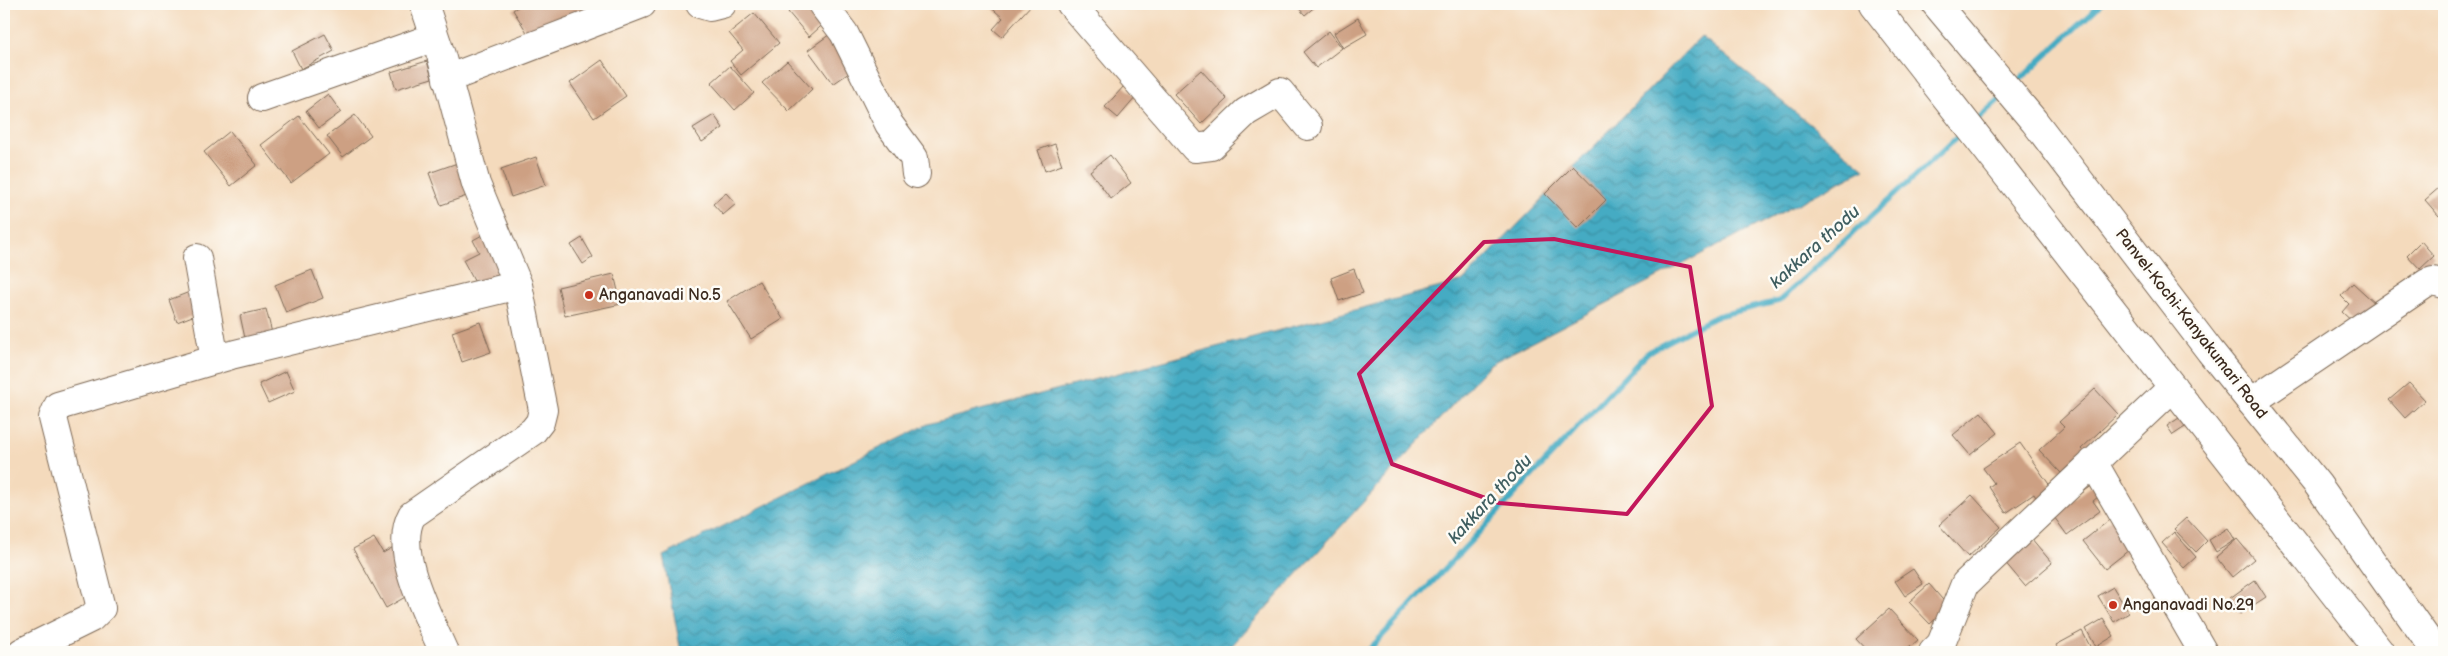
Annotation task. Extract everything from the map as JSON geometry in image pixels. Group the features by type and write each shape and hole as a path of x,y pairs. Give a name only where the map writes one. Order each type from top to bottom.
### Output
{"main road":[{"path":"424,4 476,184 518,285 543,410 540,422 533,431 412,515 407,524 405,538 416,587 444,652"},
{"path":"447,79 642,4"},
{"path":"700,4 710,8 722,4"},
{"path":"822,4 844,34 889,124 914,158 916,174"},
{"path":"1071,4 1195,148 1211,146 1246,112 1280,92 1308,126"},
{"path":"1874,4 2380,652"},
{"name":"Panvel-Kochi-Kanyakumari Road","path":"1936,4 2034,121 2250,402 2318,485 2436,652"},
{"path":"262,98 435,37"},
{"path":"197,258 215,360"},
{"path":"2250,402 2427,283 2444,284"},
{"path":"22,652 91,618 101,608 53,418 55,409 58,406 215,360 518,285"},
{"path":"1933,652 1941,644 1965,584 2173,387"},
{"path":"2093,462 2203,652"}],"highlighted area":[{"path":"1554,239 1690,267 1712,406 1627,514 1499,503 1392,464 1359,374 1484,242"}],"water":[{"path":"1701,36 1865,169 1490,364 1226,652 681,652 663,556 928,424 1463,281"}],"building":[{"path":"522,4 579,4 591,22 540,53 513,10"},
{"path":"797,4 817,4 830,18 809,37 788,12"},
{"path":"987,4 1032,4 1002,37 993,29 1003,18"},
{"path":"1295,4 1318,4 1305,15"},
{"path":"754,13 779,43 741,75 730,61 743,50 729,33"},
{"path":"1358,18 1367,34 1343,48 1334,33"},
{"path":"837,29 862,64 833,84 808,50"},
{"path":"1329,31 1342,48 1316,68 1303,52"},
{"path":"325,34 334,51 301,69 292,51"},
{"path":"602,60 626,96 594,118 570,83"},
{"path":"427,61 432,78 396,89 391,72"},
{"path":"787,61 812,89 789,111 762,83"},
{"path":"730,66 754,93 735,110 711,83"},
{"path":"1201,70 1227,99 1201,124 1174,94"},
{"path":"1124,86 1136,97 1118,118 1105,107"},
{"path":"328,94 341,112 319,128 306,111"},
{"path":"355,115 371,136 343,157 327,136"},
{"path":"714,115 723,128 702,142 693,128"},
{"path":"299,116 329,154 291,183 261,145"},
{"path":"230,131 257,165 231,186 204,152"},
{"path":"1055,144 1062,165 1045,171 1038,150"},
{"path":"1110,155 1131,183 1111,199 1090,171"},
{"path":"536,157 546,185 511,197 501,169"},
{"path":"466,160 478,192 441,205 429,173"},
{"path":"1573,166 1606,200 1578,228 1545,194"},
{"path":"2441,186 2444,190 2444,211 2439,216 2425,200"},
{"path":"726,193 736,204 723,215 713,204"},
{"path":"488,232 511,276 480,292 463,260 479,252 473,240"},
{"path":"582,238 593,257 583,264 571,245"},
{"path":"2421,241 2434,256 2420,269 2407,255"},
{"path":"1354,269 1363,293 1339,301 1331,278"},
{"path":"312,270 323,298 286,313 275,285"},
{"name":"Anganavadi No.5","path":"614,274 621,304 565,316 558,287"},
{"path":"759,281 783,319 751,339 727,301"},
{"path":"2353,283 2377,305 2357,326 2342,312 2349,304 2341,296"},
{"path":"205,286 213,308 177,322 169,300"},
{"path":"266,309 273,337 246,343 240,315"},
{"path":"480,322 491,352 462,362 452,332"},
{"path":"286,371 295,391 268,403 259,384"},
{"path":"2409,383 2425,400 2405,418 2389,400"},
{"path":"2095,389 2118,414 2081,449 2084,452 2061,473 2039,450 2064,427 2059,422"},
{"path":"1981,412 1998,433 1970,455 1953,435"},
{"path":"2182,416 2188,425 2173,435 2167,426"},
{"path":"2020,443 2053,490 2038,501 2034,494 2006,513 1989,487 1994,483 1983,468"},
{"path":"2096,483 2103,493 2093,501 2100,511 2067,535 2052,514"},
{"path":"1972,495 2001,527 1968,557 1939,525"},
{"path":"2112,518 2134,546 2105,569 2083,541"},
{"path":"2186,518 2207,541 2196,552 2174,529"},
{"path":"2228,528 2235,540 2216,552 2209,540"},
{"path":"2174,532 2196,557 2184,568 2162,543"},
{"path":"374,538 383,553 397,545 421,588 386,608 353,549"},
{"path":"2031,538 2052,563 2025,586 2004,561"},
{"path":"2237,539 2254,559 2232,577 2216,557"},
{"path":"1913,569 1923,584 1905,596 1895,581"},
{"path":"2255,580 2266,597 2240,614 2230,598"},
{"path":"1929,584 1949,607 1930,624 1909,602"},
{"name":"Anganavadi No.29","path":"2113,587 2129,613 2114,622 2098,596"},
{"path":"1889,609 1918,640 1904,652 1868,652 1856,639"},
{"path":"2103,619 2114,636 2096,647 2086,629"},
{"path":"2082,631 2093,652 2060,652 2056,645"}],"waterway":[{"name":"kakkara thodu","path":"2013,86 2101,4"},
{"name":"kakkara thodu","path":"1974,122 2003,96"},
{"name":"kakkara thodu","path":"1367,652 1648,352 1717,316 1779,301 1964,131"}],"place":[{"name":"Anganavadi No.5","path":"589,295"},
{"name":"Anganavadi No.29","path":"2113,605"}]}
